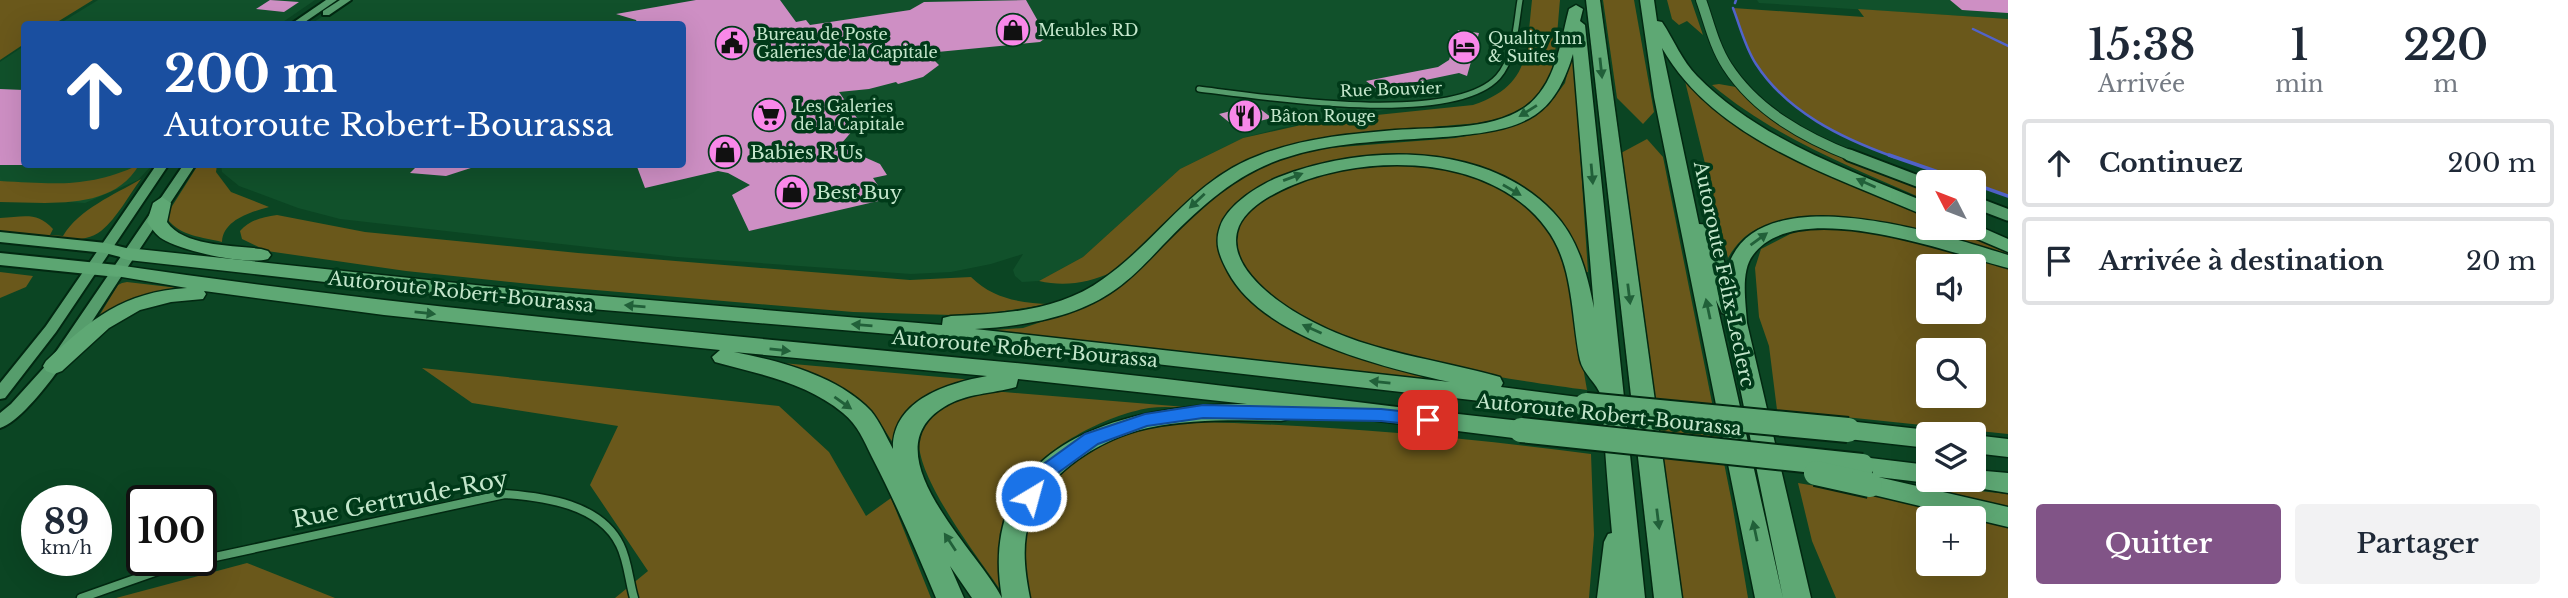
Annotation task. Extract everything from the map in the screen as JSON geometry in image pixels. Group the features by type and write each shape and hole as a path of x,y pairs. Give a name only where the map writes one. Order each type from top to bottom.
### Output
{"highway":[{"path":"902,328 926,323 1015,319 1074,304 1105,287 1212,187 1265,159 1307,147 1468,129 1517,118 1531,111 1551,92 1581,3"},
{"path":"1581,3 1631,598"},
{"path":"1581,3 1668,598"},
{"path":"1648,5 1689,77 1723,107 1770,137 1916,204"},
{"name":"Autoroute Félix-Leclerc","path":"1648,5 1662,97 1769,598"},
{"path":"1662,97 1725,302 1736,323"},
{"path":"1520,393 1385,357 1343,343 1283,315 1256,295 1241,279 1230,261 1226,248 1227,232 1233,217 1255,195 1290,177 1337,164 1364,160 1435,162 1472,172 1504,185 1545,214 1563,238 1574,262 1594,368 1612,394"},
{"path":"162,203 157,222 166,236 185,243 261,255 340,278"},
{"path":"1797,598 1736,323 1734,278 1743,252 1760,235 1789,225 1830,223 1906,232 2008,262"},
{"path":"1986,236 2008,246"},
{"path":"0,237 106,248 122,262"},
{"path":"0,259 92,269 122,262"},
{"name":"Autoroute Robert-Bourassa","path":"122,262 340,278 902,328 1520,393 1586,405 1916,437"},
{"name":"Autoroute Robert-Bourassa","path":"122,262 260,293 590,331 1190,389 1381,415 1719,450 1866,476"},
{"path":"54,366 103,319 136,303 168,294 260,293"},
{"path":"590,331 750,362 840,399 863,418 893,472 950,598"},
{"path":"988,598 929,510 908,473 904,441 910,427 924,410 955,390 992,383 1060,377"},
{"path":"1016,598 1012,556 1017,518 1044,473 1092,439 1145,420 1203,412 1381,415"},
{"path":"1986,442 2008,443"},
{"path":"1986,444 2008,448"},
{"path":"1866,476 1916,474"},
{"path":"1866,476 2008,517"},
{"path":"1986,480 2008,483"},
{"path":"1611,598 1622,495"}],"main road":[{"path":"300,21 332,0"},
{"path":"314,21 345,0"},
{"path":"0,394 51,329 160,168"},
{"path":"0,422 17,408 54,366 187,168"}],"street":[{"name":"Rue Bouvier","path":"1199,89 1344,104 1434,102 1463,97 1483,89 1498,77 1505,64 1520,0"},
{"path":"1701,0 1727,65 1761,104 1790,126 1822,143 1916,180"},
{"path":"1986,207 2008,215"},
{"name":"Rue Gertrude-Roy","path":"217,557 505,494 535,495 572,505 606,528 620,542 634,598"},
{"name":"Rue Gertrude-Roy","path":"80,598 143,576"}],"shaded area":[{"path":"0,0 93,0 59,21 21,21 21,46 0,60"},
{"path":"98,0 315,0 284,21 64,21"},
{"path":"347,0 1520,0 1505,64 1498,77 1471,95 1280,128 1243,138 1180,169 1083,257 1039,281 1022,282 1013,270 1023,254 951,272 911,274 677,257 340,219 298,208 239,186 222,172 221,168 686,168 686,21 316,21"},
{"path":"1532,0 1560,0 1555,55 1547,83 1531,101 1516,111 1502,118 1482,122 1316,141 1250,159 1210,182 1112,272 1076,283 1039,281 1083,257 1180,169 1243,138 1319,121 1473,105 1492,97 1506,88 1522,65"},
{"path":"1603,0 1634,0 1654,112 1643,124 1617,98"},
{"path":"1667,0 1691,0 1703,35 1687,21 1679,25 1672,19"},
{"path":"1757,0 2008,0 2008,19 1759,3"},
{"path":"1733,8 1864,17 1858,9 2008,19 2008,196 1986,188 1986,170 1931,170 1880,152 1821,124 1795,107 1772,86 1755,63"},
{"path":"21,48 21,168 149,168 138,180 85,203 0,198 0,62"},
{"path":"1573,49 1588,272 1584,272 1548,209 1474,170 1384,156 1332,161 1280,176 1246,194 1226,214 1218,249 1233,281 1271,318 1339,348 1456,384 982,331 1023,328 1074,311 1109,292 1227,182 1271,162 1315,149 1455,138 1495,131 1527,119 1548,106 1565,83"},
{"path":"1684,77 1820,167 1916,211 1916,240 1981,240 2008,252 2008,259 1806,219 1761,227 1743,238 1728,258"},
{"path":"1712,85 1736,87 1776,123 1806,139 1916,183 1916,196 1789,136 1736,104"},
{"path":"1647,139 1663,157 1732,503 1748,598 1682,598 1621,153"},
{"path":"1358,165 1432,165 1461,172 1514,194 1551,230 1564,258 1587,390 1455,368 1405,357 1357,342 1313,324 1275,303 1248,277 1231,238 1247,209 1292,182"},
{"path":"137,168 127,180 112,191 95,197 57,203 0,202 0,181 71,183 104,178"},
{"path":"196,168 217,168 216,172 231,192 269,207 239,218 227,228 222,242 179,229 168,220 169,211"},
{"path":"141,179 112,220 91,236 66,240 0,232 0,218 29,216 47,223 53,229 50,235 63,236 88,210"},
{"path":"277,215 365,232 578,253 910,280 971,277 998,295 1050,304 991,313 952,315 853,312 406,271 267,251 242,239 240,231 248,224"},
{"path":"1828,226 1866,229 1962,254 1916,254 1916,324 1986,324 1986,260 2008,266 2008,434 1986,432 1986,422 1916,422 1916,424 1777,410 1769,346 1759,317 1755,268 1761,249 1800,229"},
{"path":"0,272 33,276 26,287 0,298"},
{"path":"122,283 187,289 110,310 99,316 118,285"},
{"path":"782,363 974,380 935,393 924,400 905,419 893,443 873,412 849,393 781,366"},
{"path":"422,368 779,406 829,452 866,516 891,498 931,598 615,598 648,571 590,485 618,426 472,403"},
{"path":"981,391 1198,408 1155,407 1114,418 1059,446 1029,472 1019,486 1009,511 1001,591 934,490 919,448 921,433 931,417 955,401"},
{"path":"1196,422 1394,433 1591,454 1594,535 1589,598 1028,598 1021,562 1022,540 1036,511 1066,470 1084,455 1124,435 1146,428"},
{"path":"1798,483 1931,506 1916,506 1916,576 1986,576 1986,520 2008,525 2008,598 1836,598 1812,541"},
{"path":"1949,492 2008,494 2008,512"},
{"path":"247,563 335,598 116,598 198,576 217,576 217,571"}],"building":[{"path":"270,0 299,2 284,12 256,9"},
{"name":"Les Galeries de la Capitale","path":"696,0 780,0 796,22 806,20 810,25 910,10 924,2 1026,0 1047,37 1040,42 927,53 939,65 923,77 898,84 896,82 869,89 839,92 859,121 850,126 853,130 835,151 846,149 880,164 887,175 873,178 887,199 749,231 732,195 750,185 728,173 718,171 645,188 638,168 686,168 686,21 636,21 616,14"},
{"path":"1950,0 2008,0 2008,13 1962,10"},
{"name":"Quality Inn & Suites","path":"1458,30 1479,33 1467,76 1459,73 1378,90 1366,81 1438,67 1449,60"},
{"path":"0,89 21,90 21,165 0,165"},
{"name":"Bâton Rouge","path":"1255,105 1272,118 1235,127 1219,114"},
{"path":"415,168 471,168 446,176 410,173"}],"waterway":[{"path":"1733,8 1752,57 1783,96 1799,110 1835,132 1889,155"},
{"path":"1973,29 2008,46"},
{"path":"1889,155 1932,170"},
{"path":"1889,155 1894,157"},
{"path":"1986,188 2008,196"}],"place":[{"name":"Meubles RD","path":"1013,30"},
{"name":"Bureau de Poste Galeries de la Capitale","path":"732,43"},
{"name":"Quality Inn & Suites","path":"1464,47"},
{"name":"Les Galeries de la Capitale","path":"769,115"},
{"name":"Bâton Rouge","path":"1245,116"},
{"name":"Babies R Us","path":"725,152"},
{"name":"Best Buy","path":"792,192"}],"route":[{"path":"1031,496 1044,473 1092,439 1145,420 1203,412 1381,415 1428,420"}]}
